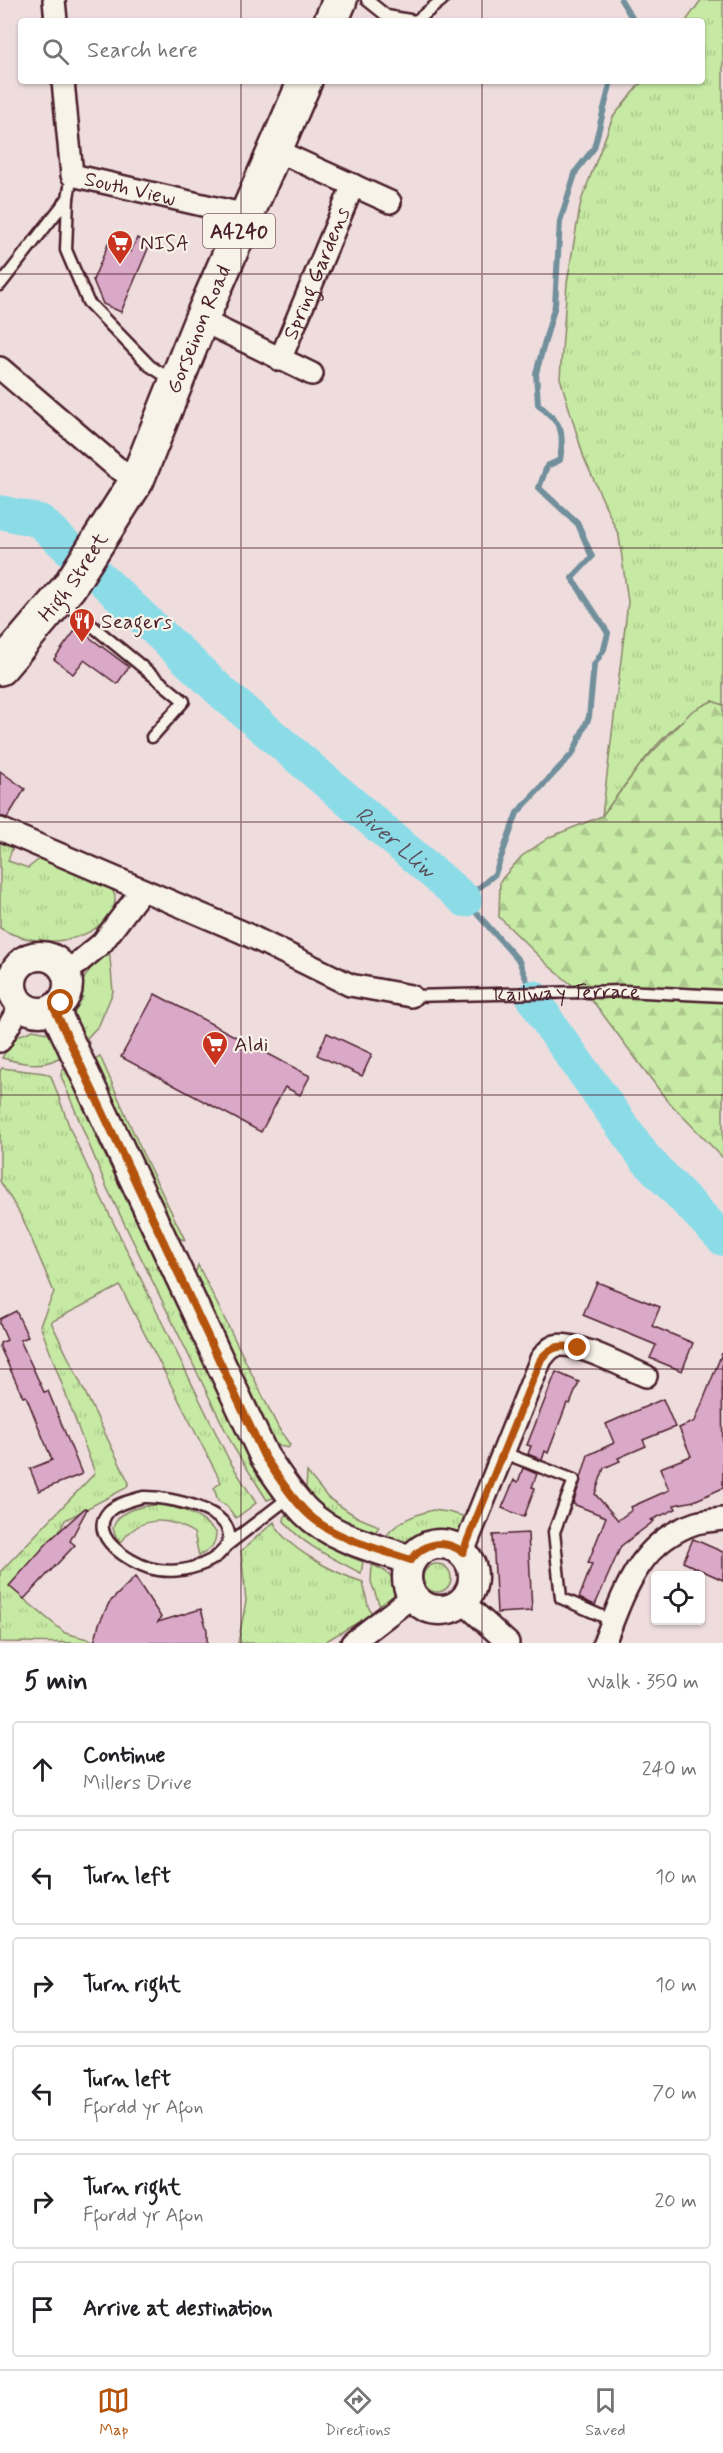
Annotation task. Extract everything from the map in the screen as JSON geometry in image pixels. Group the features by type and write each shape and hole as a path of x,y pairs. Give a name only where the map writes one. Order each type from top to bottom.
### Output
{"main road":[{"path":"332,18 340,0"},
{"name":"Gorseinon Road","path":"137,480 175,381 304,84"},
{"name":"High Street","path":"0,668 64,593 137,480"}],"street":[{"name":"South View","path":"63,84 72,176 246,215"},
{"name":"Spring Gardens","path":"275,150 390,202"},
{"name":"Spring Gardens","path":"280,360 353,185"},
{"name":"Spring Gardens","path":"201,320 312,374"},
{"path":"0,368 116,467 137,480"},
{"path":"0,829 242,932 350,985 411,996"},
{"path":"66,973 102,943 142,890"},
{"path":"46,956 62,965 68,981 66,997 48,1011 34,1012 21,1005 13,992 8,959 46,956"},
{"path":"0,1041 21,1005"},
{"path":"54,1008 264,1456 291,1496 308,1514 336,1533 411,1560"},
{"path":"463,1552 546,1351 556,1346 578,1348 646,1376"},
{"path":"604,1643 630,1577 651,1551 671,1536 695,1523 723,1519"},
{"path":"435,1544 455,1546 463,1552 473,1571 470,1593 463,1602 442,1611 421,1604 413,1596 407,1578 411,1560 417,1552 435,1544"},
{"path":"352,1643 413,1596"},
{"path":"463,1602 508,1643"}],"lane":[{"path":"367,0 387,16 399,18"},
{"path":"420,18 442,0"},
{"path":"72,176 68,198 66,250 88,302 150,366 175,381"},
{"path":"0,285 68,198"},
{"path":"64,593 184,701 152,737"},
{"name":"Railway Terrace","path":"411,996 624,991 723,996"},
{"path":"504,1453 574,1480 554,1532 561,1598 613,1621"},
{"path":"226,1546 229,1535 223,1523 211,1514 182,1500 155,1497 129,1501 110,1511 103,1525 106,1538 131,1560 151,1568 190,1569 214,1558 226,1546 291,1496"}],"green space":[{"path":"701,0 723,0 723,705 712,701 679,723 651,752 602,816 628,602 619,536 584,458 560,378 567,283 581,201 613,117 640,84 705,84 705,18 688,18"},
{"path":"712,701 723,705 723,1158 666,1099 595,1004 549,966 499,917 500,881 522,856 550,837 602,816 641,764 692,711"},
{"path":"0,836 13,846 8,861 28,868 42,857 108,886 114,892 115,898 112,911 90,932 60,941 28,939 0,928"},
{"path":"109,947 113,992 99,1025 87,1038 89,1043 86,1049 76,1023 78,991 88,971"},
{"path":"33,1030 52,1034 65,1060 58,1058 45,1063 31,1064 2,1058 13,1038"},
{"path":"100,1056 143,1154 185,1240 173,1237 90,1061"},
{"path":"2,1068 44,1073 51,1076 71,1131 101,1197 229,1460 256,1503 236,1518 226,1505 218,1501 214,1488 221,1482 120,1286 51,1322 129,1483 126,1488 65,1520 60,1530 44,1548 24,1599 65,1633 95,1641 95,1643 0,1642 0,1572 95,1473 40,1325 54,1292 22,1217 0,1181 0,1071"},
{"path":"62,1070 68,1070 74,1078 100,1145 233,1424 274,1492 273,1498 267,1500 234,1448 107,1188 61,1076"},
{"path":"198,1265 278,1427 290,1445 288,1448 273,1442 193,1280"},
{"path":"307,1472 328,1498 357,1517 379,1526 374,1535 349,1529 310,1499 306,1489"},
{"path":"156,1505 181,1510 203,1520 216,1532 212,1547 199,1556 194,1533 175,1523 165,1521 145,1523 136,1527 121,1543 116,1538 113,1528 120,1517 130,1510"},
{"path":"433,1510 470,1518 464,1529 450,1537 430,1536 407,1547 382,1543 397,1525 418,1514"},
{"path":"285,1515 292,1515 299,1524 324,1544 363,1562 361,1573 319,1551 300,1537 284,1521"},
{"path":"274,1522 288,1541 312,1559 363,1582 372,1614 323,1643 238,1643 246,1601 241,1551"},
{"path":"437,1564 447,1568 451,1578 447,1588 437,1592 427,1588 423,1578 427,1568"},
{"path":"372,1565 388,1573 396,1586 396,1598 382,1612 371,1582"}],"building":[{"name":"NISA","path":"137,238 150,244 121,312 103,304 93,280 109,242 131,252"},
{"name":"Seagers","path":"77,628 129,667 117,684 84,660 73,674 54,659"},
{"path":"0,771 25,789 7,818 0,816"},
{"name":"Aldi","path":"155,994 310,1076 300,1095 285,1087 261,1132 121,1057"},
{"path":"327,1033 372,1054 362,1076 317,1055"},
{"path":"597,1282 660,1307 652,1326 693,1343 682,1371 650,1358 656,1345 583,1315"},
{"path":"16,1311 28,1337 20,1340 44,1392 48,1391 82,1474 39,1491 30,1469 52,1460 26,1396 23,1397 0,1347 0,1343 7,1340 0,1319"},
{"path":"722,1353 723,1488 694,1501 674,1505 676,1509 651,1520 654,1521 621,1546 595,1605 579,1598 592,1564 588,1563 606,1517 573,1504 588,1455 614,1443 606,1424 663,1399 675,1427 643,1440 646,1446 618,1458 620,1461 604,1468 595,1494 618,1520 632,1510 631,1507 669,1490 660,1468 691,1456 679,1428 695,1421"},
{"path":"556,1372 579,1382 570,1404 567,1403 548,1453 545,1451 542,1460 528,1454 531,1446 527,1445"},
{"path":"523,1468 537,1474 532,1487 535,1488 524,1517 502,1508 514,1480 518,1482"},
{"path":"85,1508 87,1509 70,1541 75,1545 24,1599 9,1586 50,1540"},
{"path":"528,1533 532,1611 497,1613 493,1535"},
{"path":"693,1539 723,1552 723,1580 705,1571 683,1562"},
{"path":"135,1577 161,1617 158,1622 201,1609 207,1630 207,1643 94,1643 99,1624 109,1603"}],"waterway":[{"path":"621,0 632,18"},
{"path":"532,994 519,961 465,900 495,874 517,813 573,753 589,717 594,665 604,649 608,633 572,578 592,557 578,524 539,488 547,466 560,460 562,441 556,423 538,404 536,373 555,305 560,221 576,171 594,148 610,84"},
{"name":"River Lliw","path":"0,512 40,521 226,696 465,900"},
{"name":"River Lliw","path":"533,997 550,1025 645,1158 723,1239"}],"place":[{"name":"NISA","path":"120,266"},
{"name":"Seagers","path":"82,644"},
{"name":"Aldi","path":"215,1067"}],"route":[{"path":"61,1003 54,1008 264,1456 291,1496 308,1514 336,1533 411,1560 417,1552 426,1546 435,1544 455,1546 463,1552 541,1359 546,1351 556,1346 578,1348"}]}
